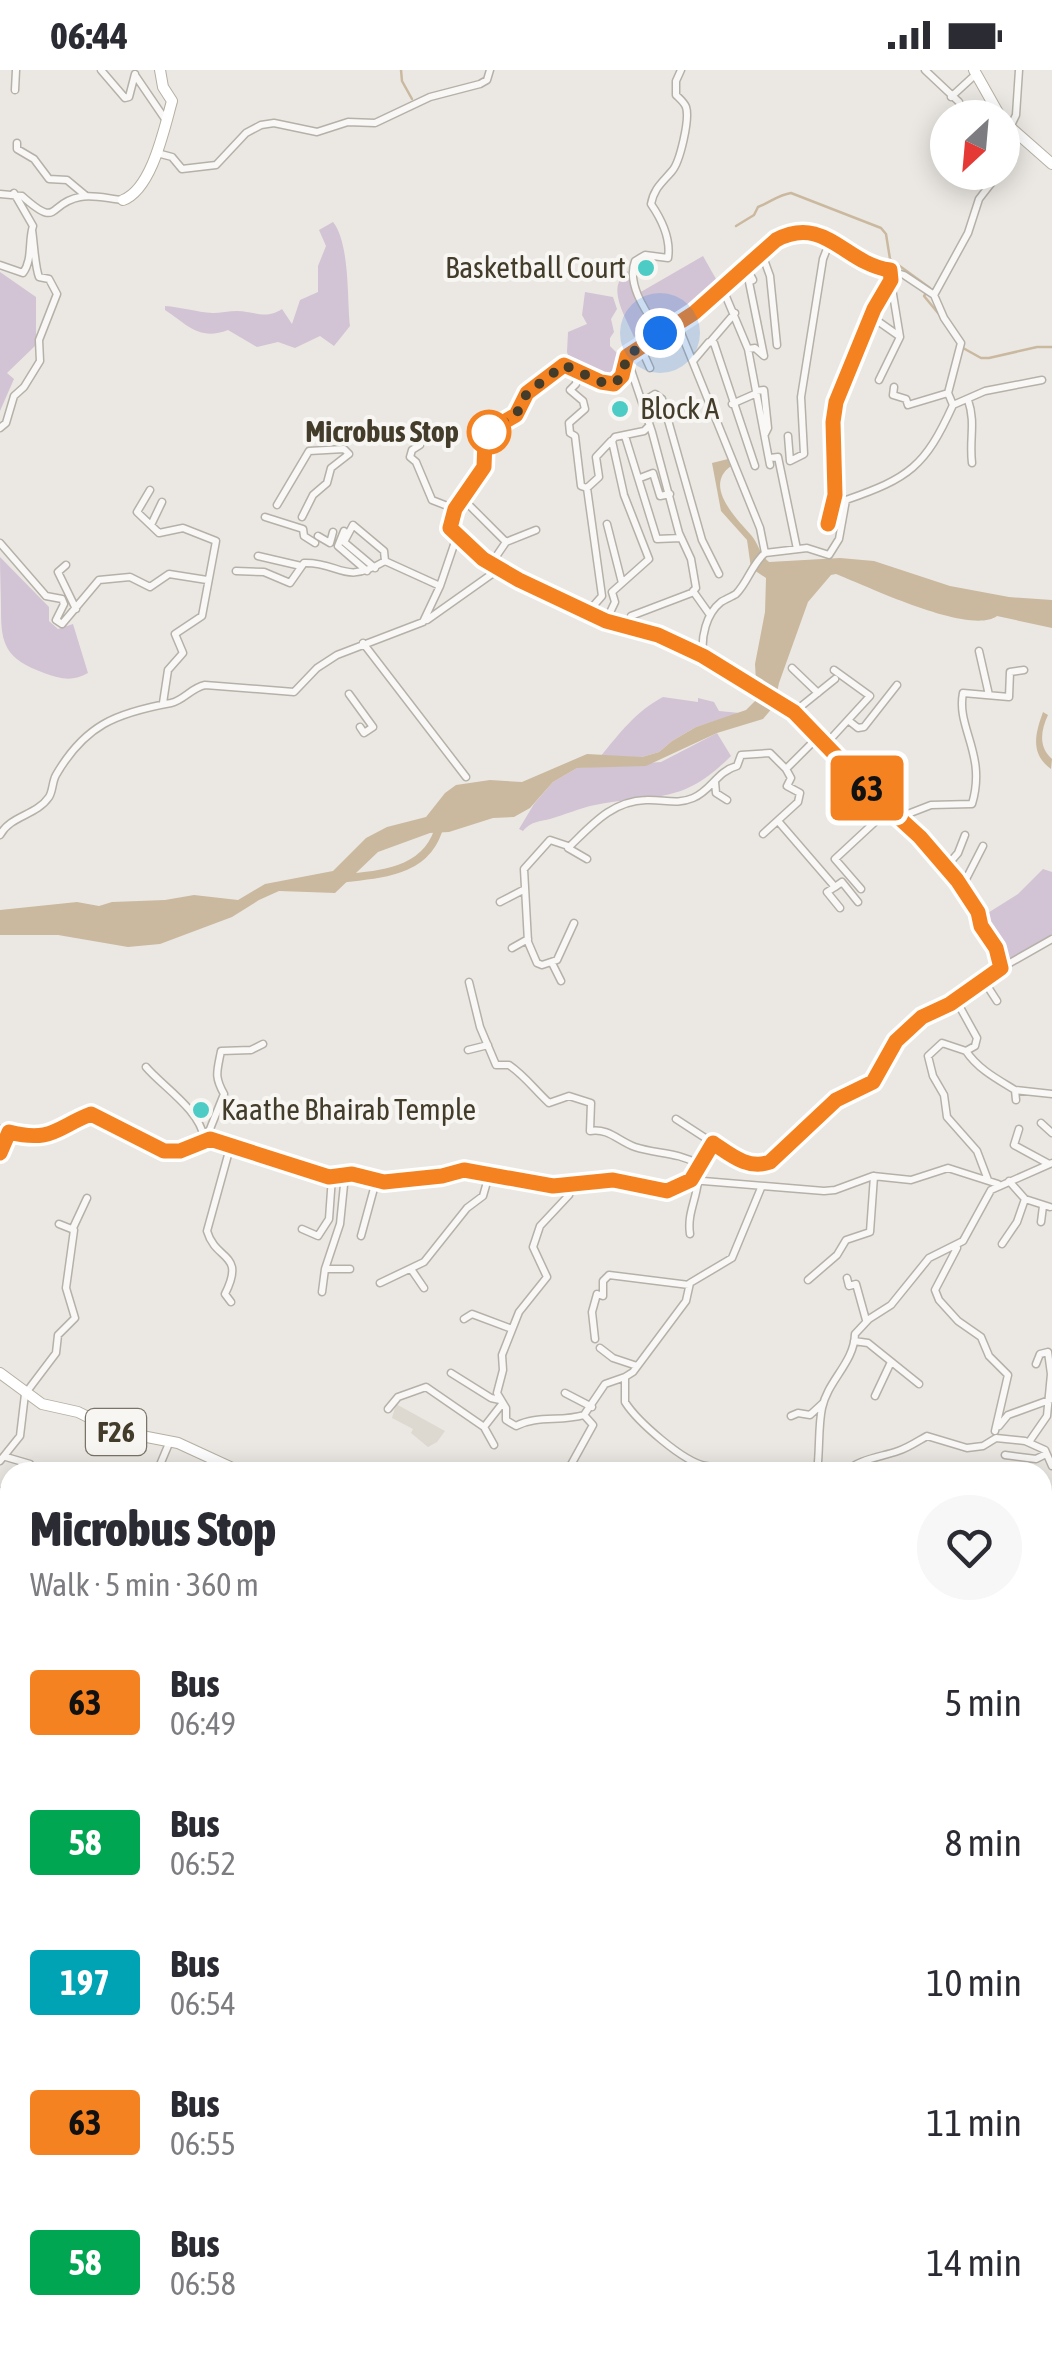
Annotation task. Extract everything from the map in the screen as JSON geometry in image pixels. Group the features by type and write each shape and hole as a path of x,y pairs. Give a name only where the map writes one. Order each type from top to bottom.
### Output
{"main road":[{"path":"123,200 136,193 157,153 172,101 160,70"},
{"path":"975,72 991,100"},
{"path":"1020,136 1052,164"},
{"name":"F26","path":"0,1373 42,1404 78,1412 116,1432 170,1440 219,1462"}],"street":[{"path":"15,90 16,70"},
{"path":"100,70 127,98 133,89 134,72"},
{"path":"157,153 172,157 182,169 209,167 226,157 246,133 261,125 274,123 322,132 348,122 378,122 413,103 480,84 487,80 490,70"},
{"path":"660,333 636,293 632,269 635,261 646,256 668,258 666,233 652,204 661,180 674,169 680,152 687,114 685,104 676,95 681,70"},
{"path":"925,70 955,100 975,72"},
{"path":"1018,100 1020,70"},
{"path":"134,72 166,118"},
{"path":"17,143 17,148 34,159 46,177 68,180 86,196"},
{"path":"934,295 968,234 979,199 986,190"},
{"path":"0,194 14,193 27,199 35,210 54,212 78,197 123,200"},
{"path":"0,265 16,273 26,270 33,226 14,193"},
{"path":"0,428 6,423 14,396 40,361 39,340 57,294 48,279 36,272 38,261 32,230"},
{"path":"953,405 948,393 961,343 934,295 904,275 868,264 830,241 802,231 776,240 694,313 627,356 627,365 614,384 564,365 546,375 527,393 516,415 490,430 485,440 484,467 455,509 450,528 495,566 606,621 658,635 703,656 794,712 900,817 962,887 996,948 1001,968"},
{"path":"788,436 790,462 804,454 801,397 823,259 830,241"},
{"path":"762,254 770,276 776,346"},
{"path":"746,268 753,280 749,282 764,356 754,348 748,349"},
{"path":"878,380 900,337 890,270"},
{"path":"828,524 835,495 835,410 891,280"},
{"path":"722,287 748,349 756,392"},
{"path":"693,360 736,313"},
{"path":"872,317 900,337"},
{"path":"677,323 760,528 765,553"},
{"path":"711,341 756,466"},
{"path":"641,348 650,368"},
{"path":"627,365 650,425 691,559 694,592 710,615"},
{"path":"577,371 576,384 570,390 583,401 585,409 569,423 570,433 575,436 582,486 586,488 602,596"},
{"path":"703,656 702,638 710,615 721,602 736,594 765,553 807,548 829,554 839,539 846,500 898,480 924,459 953,405 985,392 1042,380"},
{"path":"894,387 894,395 906,399 908,405 948,393"},
{"path":"732,404 764,390 768,428 764,434 770,462 778,457 796,549"},
{"path":"642,402 655,394 662,399 702,540 719,574"},
{"path":"968,400 975,423 971,435 972,463"},
{"path":"586,488 599,477 596,457 612,439 644,431 650,425"},
{"path":"625,436 657,539 682,538"},
{"path":"588,612 602,596 649,560 624,495 612,439"},
{"path":"420,445 412,450 410,458 416,462 432,500 455,509"},
{"path":"277,505 308,451 335,447 347,451 350,454 331,468 327,483 313,495 302,517"},
{"path":"640,478 653,473 660,496 670,494"},
{"path":"150,490 137,512 159,533 183,528 216,542 202,616 174,634 183,653 168,670 163,703"},
{"path":"462,498 506,542"},
{"path":"151,525 162,502"},
{"path":"266,517 300,528 304,536 330,543 334,532"},
{"path":"607,524 622,583"},
{"path":"371,569 344,542 352,525 384,551 384,561"},
{"path":"344,530 338,546 371,569"},
{"path":"0,835 10,822 48,798 54,778 90,731 108,720 179,700 205,685 294,692 326,662 363,642 423,622 495,566 506,542 536,530"},
{"path":"423,622 458,536"},
{"path":"0,543 46,596 62,598 64,604 56,618 64,624 99,580 130,577 150,587 169,574 207,580"},
{"path":"258,556 301,566 312,563 340,573 371,569 384,561"},
{"path":"384,561 440,586"},
{"path":"66,565 58,572 76,611"},
{"path":"236,572 264,572 290,582 301,566"},
{"path":"606,621 616,602 612,592"},
{"path":"631,616 694,592"},
{"path":"363,642 466,778"},
{"path":"979,651 990,695"},
{"path":"792,668 818,693"},
{"path":"826,744 869,698 869,694 834,670"},
{"path":"900,817 931,804 972,804 978,770 961,697 965,690 1009,697 1010,672 1024,670"},
{"path":"794,712 835,679"},
{"path":"848,720 858,728 864,727 897,685"},
{"path":"349,694 373,727 364,733 360,728"},
{"path":"786,769 818,736"},
{"path":"568,846 604,812 644,800 687,801 706,792 726,769 738,764 741,754 770,754 786,769 791,778 788,786 800,794 798,802 762,834"},
{"path":"714,781 716,793 728,800"},
{"path":"820,868 890,808"},
{"path":"778,822 835,887"},
{"path":"946,868 958,853 965,834"},
{"path":"568,846 548,842 524,869 528,939 537,963 557,960 574,923"},
{"path":"568,846 568,850 587,859"},
{"path":"962,887 983,846"},
{"path":"835,858 861,890"},
{"path":"840,908 828,892 842,882 858,902"},
{"path":"500,902 525,890"},
{"path":"512,948 528,939"},
{"path":"676,1119 743,1162 770,1162 836,1100 873,1082 896,1041 922,1017 1051,940"},
{"path":"552,963 561,981"},
{"path":"984,980 997,1001"},
{"path":"469,982 496,1065 508,1065 530,1080 549,1103 565,1096 591,1103 590,1131 603,1130 636,1147 674,1154 698,1164"},
{"path":"956,1000 977,1038 975,1046 966,1051"},
{"path":"988,1180 977,1151 947,1117 944,1096 928,1056 942,1043 966,1051 979,1067 1015,1090 1052,1094"},
{"path":"205,1139 224,1094 216,1075 222,1051 251,1050 263,1044"},
{"path":"468,1050 488,1045"},
{"path":"146,1067 192,1114 205,1132 205,1139"},
{"path":"1015,1090 1016,1100"},
{"path":"0,1130 30,1136 54,1134 91,1114 164,1151 180,1151 205,1139 332,1177 345,1174 376,1181 442,1176 464,1170 553,1186 613,1180 667,1191 694,1180 761,1188 835,1190 874,1176 911,1180 948,1168 999,1185"},
{"path":"1041,1123 1052,1133"},
{"path":"1019,1129 1014,1145 1051,1164"},
{"path":"0,1153 9,1132"},
{"path":"690,1234 688,1217 696,1200 694,1180 698,1164 713,1143"},
{"path":"231,1144 207,1230 212,1243 233,1265 234,1277 225,1294 232,1302"},
{"path":"994,1441 1008,1374 990,1356 981,1337 958,1322 935,1290 987,1196 999,1185 1051,1164"},
{"path":"322,1292 340,1224 345,1174"},
{"path":"380,1284 424,1262 467,1208 482,1196 489,1175"},
{"path":"808,1280 841,1250 846,1240 870,1232 874,1176"},
{"path":"302,1228 318,1236 328,1222 332,1177"},
{"path":"361,1236 376,1181"},
{"path":"1009,1181 1025,1200 1046,1206 1041,1222"},
{"path":"572,1184 569,1195 540,1226 532,1247 547,1277 519,1312 502,1356 503,1370 496,1388 506,1420 516,1426 529,1419 584,1415 605,1384 625,1377 637,1366 686,1301 689,1285"},
{"path":"595,1339 594,1305 597,1294 602,1296 603,1281 609,1274 689,1285 732,1258 761,1188"},
{"path":"3,1459 23,1428 25,1394 56,1353 58,1336 75,1318 66,1288 73,1228 88,1198"},
{"path":"1002,1244 1017,1222 1025,1200"},
{"path":"59,1224 73,1228"},
{"path":"791,1416 798,1412 810,1415 823,1403 855,1348 854,1334 890,1305 929,1258 957,1247"},
{"path":"326,1269 350,1269"},
{"path":"411,1269 424,1288"},
{"path":"847,1278 849,1286 856,1284 866,1322"},
{"path":"464,1319 472,1314 512,1329"},
{"path":"854,1341 868,1343 920,1384"},
{"path":"600,1348 637,1366"},
{"path":"1028,1442 1044,1424 1051,1384 1050,1351 1040,1354 1036,1364"},
{"path":"875,1396 891,1362"},
{"path":"452,1372 501,1402"},
{"path":"625,1377 625,1402 641,1422 698,1462"},
{"path":"388,1409 398,1396 426,1387 484,1427 494,1445"},
{"path":"565,1392 592,1407"},
{"path":"996,1432 1008,1415 1049,1399"},
{"path":"484,1427 501,1402"},
{"path":"819,1462 823,1403"},
{"path":"572,1462 593,1425 584,1415"},
{"path":"868,1462 927,1436 967,1448 996,1438 1028,1442 1046,1454 1050,1462"},
{"path":"161,1462 170,1440"},
{"path":"1004,1454 1036,1458 1046,1454"}],"shaded area":[{"path":"333,222 345,257 350,326 334,346 320,336 295,348 278,342 257,347 228,330 209,334 194,330 165,310 165,306 213,313 265,314 282,309 292,324 300,300 318,292 318,266 326,246 319,230"},
{"path":"703,256 720,286 683,318 660,330 639,293"},
{"path":"628,271 632,290 653,326 634,337 617,293 621,278"},
{"path":"0,272 36,297 36,345 7,373 14,379 0,411"},
{"path":"585,292 613,297 617,309 611,319 614,332 610,346 621,357 622,373 613,383 572,367 567,352 568,332 587,324 582,315"},
{"path":"728,459 731,466 723,474 721,492 769,562 840,558 874,561 950,586 1052,600 1052,628 997,616 965,620 942,615 831,575 808,602 774,706 763,719 717,733 646,766 577,768 553,782 530,808 514,817 430,833 378,852 335,893 279,891 232,917 160,944 128,947 58,935 0,935 0,910 77,902 99,906 194,895 238,900 265,884 333,871 366,838 387,827 426,817 456,785 490,780 522,782 587,754 642,757 659,752 696,727 746,710 757,699 755,664 765,612 766,578 751,568 747,540 721,511 712,463"},
{"path":"0,557 49,607 49,621 58,629 73,624 88,673 72,679 56,677 31,668 8,650 1,623"},
{"path":"663,697 698,702 698,698 714,702 719,711 740,713 696,727 659,752 642,757 600,757 636,716"},
{"path":"1043,712 1048,715 1042,732 1043,744 1052,759 1051,769 1040,757 1036,743"},
{"path":"717,733 731,756 697,783 668,795 589,806 535,822 523,831 519,829 553,782 577,768 661,762"},
{"path":"1043,869 1052,872 1052,935 1007,961 983,924 983,916 1018,894"},
{"path":"396,1404 445,1431 428,1447 411,1433 413,1429 392,1418"}],"waterway":[{"path":"401,70 412,99"},
{"path":"736,226 754,215 758,207 791,193 881,228 886,234 890,259 930,288 924,296 938,313"},
{"path":"963,348 989,358 1052,347"},
{"path":"339,879 387,872 414,862 434,840 440,824"}],"bus line":[{"name":"63","path":"0,1153 9,1132 30,1136 54,1134 91,1114 164,1151 180,1151 210,1139 329,1177 352,1174 384,1182 464,1170 553,1186 613,1180 667,1191 691,1180 713,1143 743,1162 770,1162 836,1100 873,1082 896,1041 922,1017 950,1004 1001,968 978,912 920,837 794,712 703,656 658,635 606,621 519,580 483,559 450,528 455,509 484,467 485,440 490,430 516,415 527,393 546,375 564,365 614,384 622,376 627,356 694,313 776,240 802,231 810,231 868,264 890,270 891,280 874,309 836,402 835,495 828,524"}],"place":[{"name":"Basketball Court","path":"646,268"},
{"name":"Block A","path":"620,409"},
{"name":"Microbus Stop","path":"489,432"},
{"name":"Kaathe Bhairab Temple","path":"201,1110"}],"route":[{"path":"489,432 516,415 527,393 564,365 614,384 622,376 627,356 660,333"}]}
